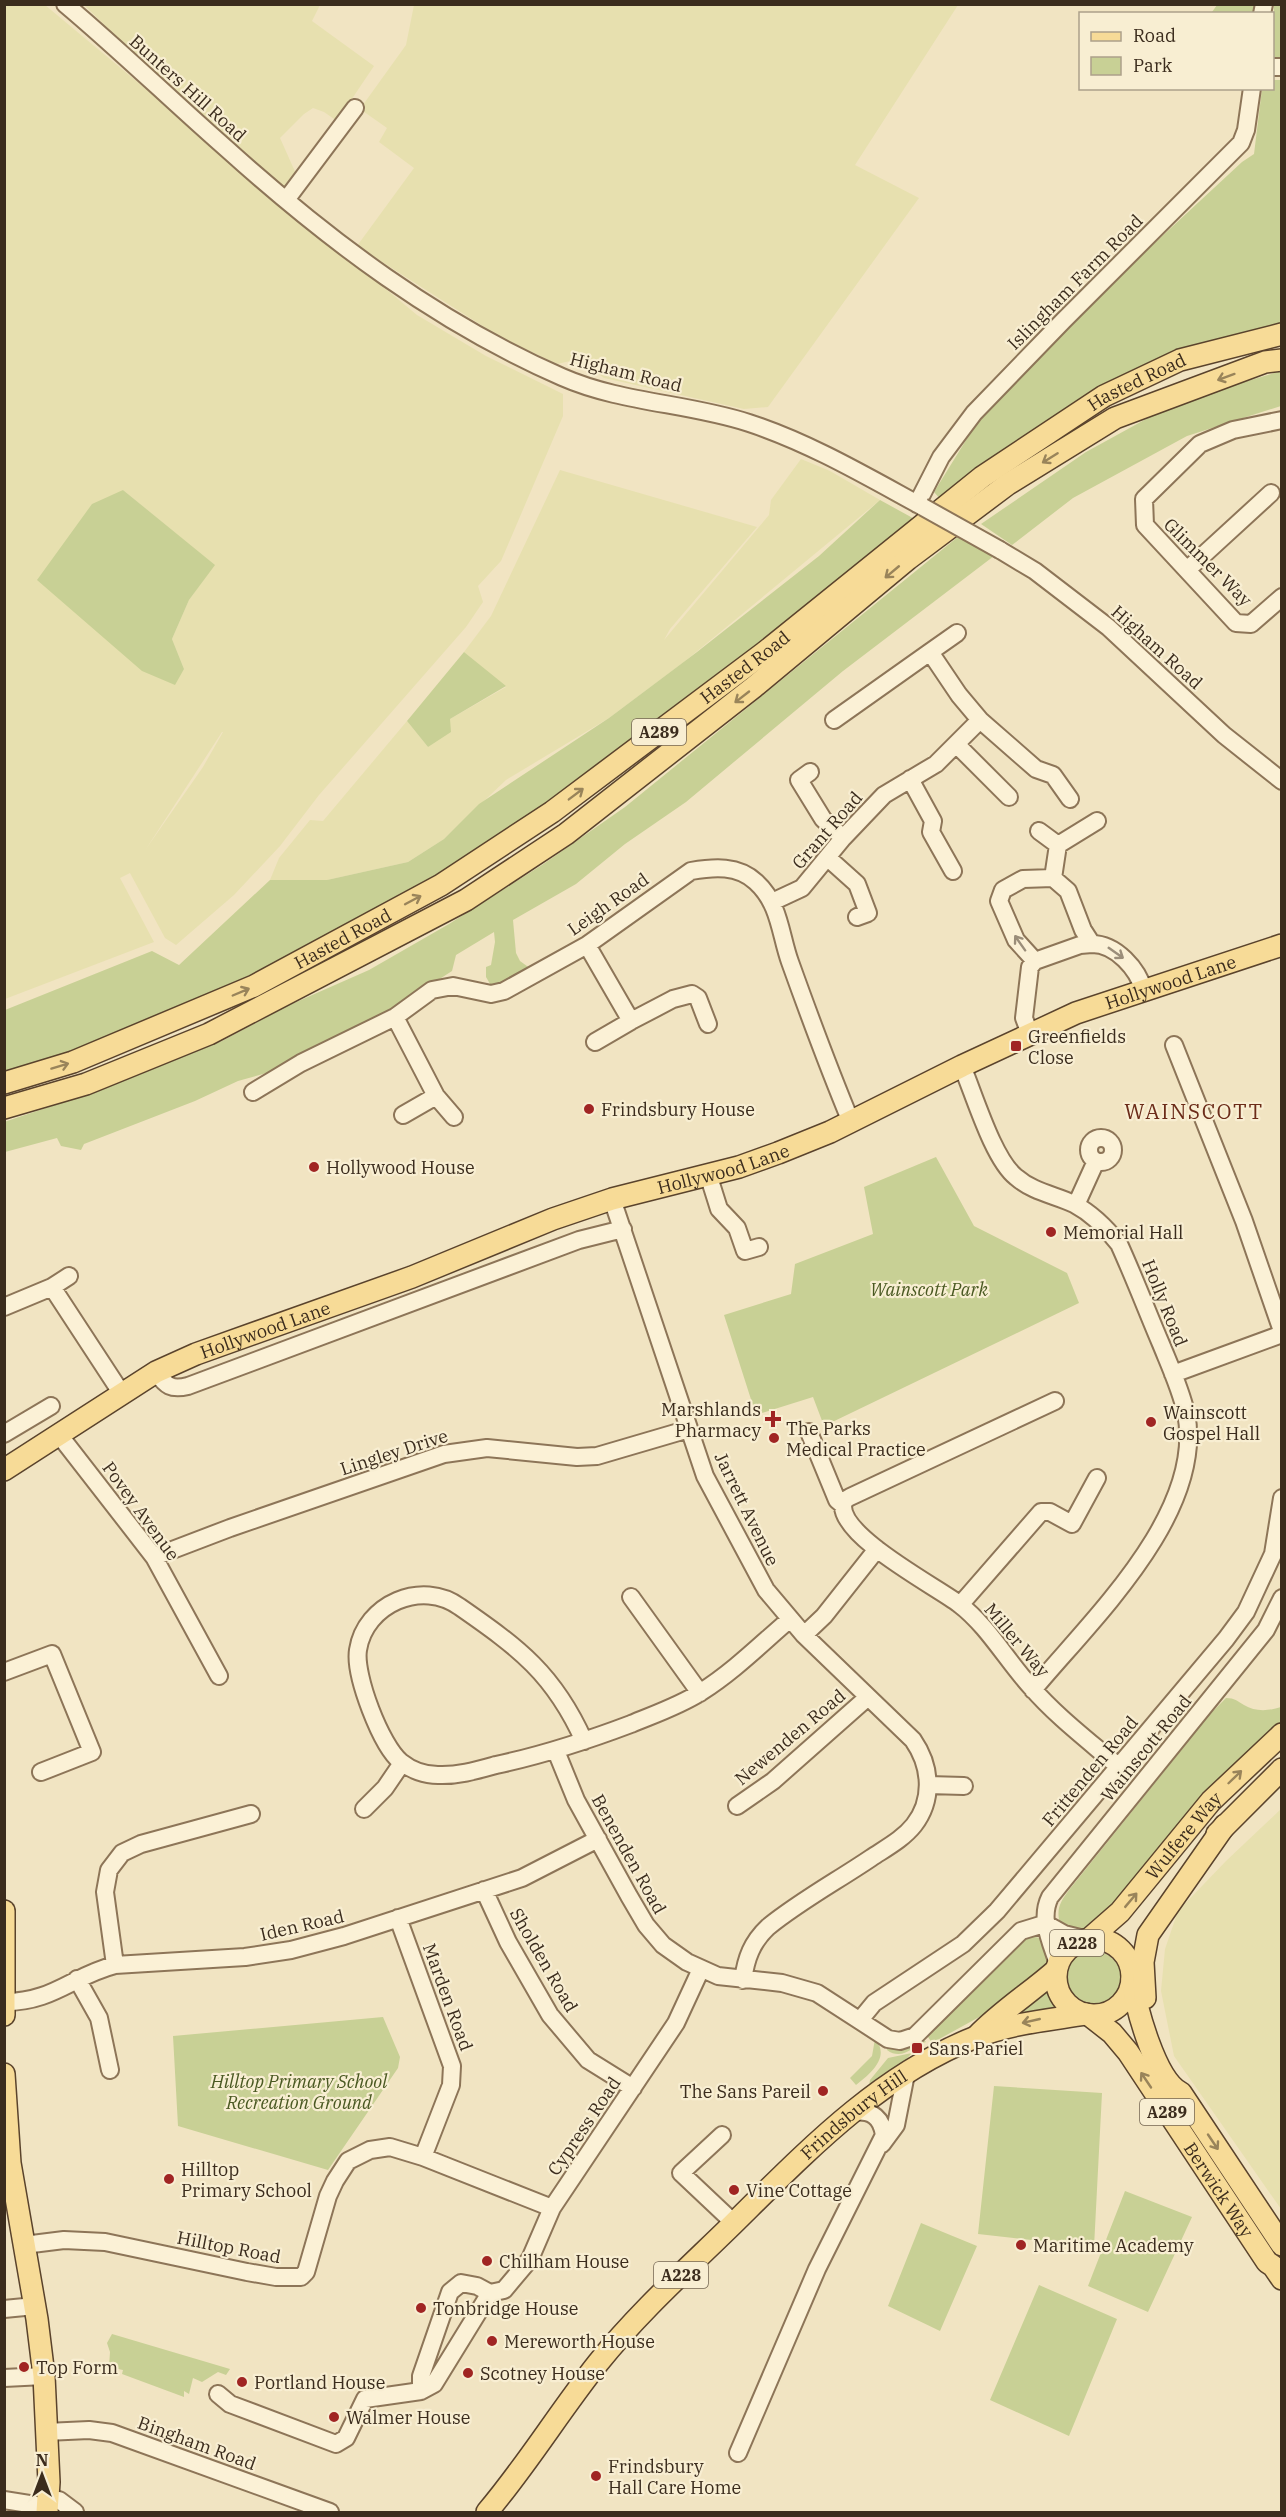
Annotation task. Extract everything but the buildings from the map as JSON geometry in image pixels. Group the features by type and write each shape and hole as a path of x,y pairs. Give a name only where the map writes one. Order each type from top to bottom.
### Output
{"main road":[{"name":"Hasted Road","path":"4,1083 73,1062 254,986 441,885 552,812 765,652 982,477 1094,402 1180,360 1281,334"},
{"name":"Hasted Road","path":"4,1108 86,1084 209,1034 466,900 566,834 754,687 908,559 1008,484 1115,418 1265,362 1281,360"},
{"name":"Hollywood Lane","path":"4,1470 156,1372 212,1348 412,1277 553,1219 778,1153 964,1070 1030,1034 1076,1013 1281,945"},
{"name":"Wulfere Way","path":"1088,1940 1120,1912 1189,1826 1227,1784 1281,1734"},
{"name":"Wulfere Way","path":"1130,1970 1137,1932 1145,1917 1225,1825 1281,1769"},
{"name":"A289","path":"1181,2093 1181,2088 1162,2054 1153,2030 1144,1988 1144,1951 1148,1935 1158,1919 1194,1872 1225,1825"},
{"path":"4,1911 4,2015"},
{"name":"A228","path":"1088,1940 1101,1940 1113,1945 1130,1970 1129,1992 1118,2006 1103,2014 1088,2015 1074,2009 1061,1997 1056,1984 1057,1967 1071,1946 1088,1940"},
{"name":"Frindsbury Hill","path":"976,2036 1001,2012 1029,1994 1057,1967"},
{"name":"Berwick Way","path":"1130,1970 1144,2033 1167,2079 1175,2091 1181,2093 1281,2245"},
{"name":"Berwick Way","path":"1088,2015 1112,2033 1128,2052 1267,2262 1273,2266 1281,2279"},
{"name":"Frindsbury Hill","path":"487,2512 609,2350 815,2142 852,2112 906,2074 976,2036 1039,2019 1088,2015"},
{"path":"4,2074 10,2163 34,2301 44,2376 48,2506"}],"street":[{"name":"Bunters Hill Road","path":"65,4 286,200"},
{"name":"Islingham Farm Road","path":"920,505 941,457 974,413 1241,143 1246,130 1252,90"},
{"path":"286,200 355,108"},
{"name":"Higham Road","path":"286,200 363,262 422,303 561,377 591,387 703,410 748,423 816,451 870,477 1000,550 1035,571 1108,627 1224,735 1281,781"},
{"name":"Glimmer Way","path":"1279,605 1251,624 1236,623 1145,525 1144,499 1200,444 1233,430 1281,420"},
{"path":"1187,570 1270,493"},
{"path":"834,720 957,633"},
{"path":"930,652 959,695 980,720 1036,769 1053,775 1070,799"},
{"name":"Grant Road","path":"772,902 802,888 843,838 884,795 936,764 980,720"},
{"path":"957,745 1009,797"},
{"path":"799,779 823,819 843,838"},
{"path":"910,779 933,821 931,832 953,871"},
{"path":"1058,844 1098,821"},
{"path":"1039,831 1058,844"},
{"path":"1053,878 1058,844"},
{"path":"828,858 857,884 866,918"},
{"name":"Leigh Road","path":"254,1092 301,1063 395,1017 432,990 453,986 491,994 504,991 587,945 691,871 720,868 746,874 757,882 772,902 782,926 789,958 850,1122"},
{"path":"1035,961 1016,939 999,901 1003,890 1033,877 1053,878 1068,891 1083,930 1092,944"},
{"path":"1030,1034 1024,1018 1030,967 1035,961 1080,945 1102,944 1121,956 1134,969 1144,991"},
{"path":"587,945 631,1021"},
{"path":"595,1042 674,999 692,994 698,998 708,1024"},
{"path":"395,1017 436,1096 454,1117"},
{"path":"1174,1045 1244,1221 1281,1332"},
{"path":"924,1101 921,1096 964,1070 1005,1055 1008,1061"},
{"name":"Holly Road","path":"964,1070 996,1149 1014,1176 1032,1189 1076,1205 1110,1232 1119,1244 1173,1374 1186,1414 1187,1455 1174,1498 1155,1539 1123,1587 1033,1690"},
{"path":"403,1115 436,1096"},
{"path":"1076,1205 1096,1161"},
{"path":"708,1174 719,1209 737,1228 745,1251 759,1247"},
{"name":"Jarrett Avenue","path":"612,1200 705,1476 737,1538 766,1590 789,1620 913,1740 923,1756 928,1785 921,1814 903,1836 786,1913 759,1935 748,1955 743,1980"},
{"name":"Hollywood Lane","path":"156,1372 166,1385 175,1389 188,1386 579,1240 623,1229"},
{"path":"4,1307 52,1287 69,1276"},
{"path":"52,1287 122,1394"},
{"name":"Holly Road","path":"1173,1374 1227,1355 1281,1332"},
{"path":"843,1505 850,1497 1055,1401"},
{"path":"4,1434 51,1406"},
{"name":"Lingley Drive","path":"154,1557 230,1528 444,1454 487,1449 577,1457 597,1456 690,1429"},
{"name":"Miller Way","path":"809,1432 837,1500 843,1505 845,1513 862,1536 902,1568 960,1605 1051,1709 1119,1767"},
{"name":"Povey Avenue","path":"60,1436 154,1557 219,1676"},
{"path":"960,1605 1041,1512 1050,1512 1072,1524 1098,1478"},
{"name":"Frittenden Road","path":"860,2020 874,2003 963,1944 989,1920 1226,1639 1246,1612 1273,1554 1281,1498"},
{"path":"804,1635 824,1616 877,1549"},
{"path":"584,1742 565,1703 534,1663 456,1604 430,1595 412,1596 395,1601 373,1618 363,1634 357,1659 361,1678 384,1741 402,1763 427,1774 448,1776 556,1751 584,1742 665,1711 700,1693 720,1679 789,1620"},
{"path":"632,1597 700,1693"},
{"name":"Wainscott Road","path":"1057,1967 1046,1933 1047,1904 1055,1891 1266,1630 1281,1598"},
{"path":"4,1672 52,1654 92,1752 41,1772"},
{"name":"Newenden Road","path":"737,1806 772,1781 868,1697"},
{"name":"Benenden Road","path":"556,1751 573,1794 650,1931 671,1951 701,1969 720,1976 774,1982 813,1991 834,2002 886,2038 900,2041 915,2036 1021,1931 1048,1924"},
{"path":"364,1809 385,1788 402,1763"},
{"path":"928,1785 964,1786"},
{"path":"116,1965 105,1892 109,1870 122,1854 141,1844 251,1814"},
{"name":"Iden Road","path":"5,2002 44,1997 97,1970 116,1965 244,1957 291,1950 522,1878 598,1839"},
{"name":"Sholden Road","path":"484,1890 508,1942 550,2015 588,2060 633,2088"},
{"name":"Marden Road","path":"398,1918 449,2053 452,2068 451,2085 423,2157"},
{"path":"1048,1924 1064,1934 1088,1940"},
{"name":"Cypress Road","path":"421,2391 434,2384 489,2293 504,2290 530,2259 552,2208 676,2023 701,1969"},
{"path":"77,1979 99,2018 110,2070"},
{"path":"874,2155 896,2125 906,2074"},
{"path":"738,2453 820,2261 884,2135 882,2125 875,2115 866,2111 852,2112"},
{"path":"722,2135 681,2173 734,2223"},
{"name":"Hilltop Road","path":"24,2245 64,2240 105,2242 247,2272 301,2277 306,2272 328,2196 348,2161 370,2150 390,2147 423,2157 552,2208"},
{"path":"218,2394 230,2404 336,2444 346,2438 365,2399 421,2391 421,2376 450,2292 461,2283 477,2286 489,2293"},
{"path":"4,2308 34,2301"},
{"path":"4,2378 44,2376"},
{"name":"Bingham Road","path":"46,2432 89,2430 112,2433 330,2512"},
{"path":"4,2500 48,2506 59,2500 75,2512"}],"shaded area":[{"path":"4,5 45,5 417,315 486,356 563,394 563,416 501,561 478,586 483,602 466,627 319,795 280,846 234,895 176,945 165,938 130,873 120,878 154,942 5,999","holes":["123,490 214,565 189,600 172,639 184,669 38,580","222,732 203,767 146,849"]},
{"path":"84,5 320,5 312,21 374,66 337,121 313,108 280,138 297,176 287,191 213,130"},
{"path":"414,5 958,5 855,165 919,198 768,407 744,409 604,378 579,359 557,364 500,337 357,246 414,168 379,142 387,128 360,109 406,45"},
{"path":"801,459 830,471 880,500 684,662 609,718 506,780 444,839 408,862 327,880 270,880 279,858 310,820 323,821 407,721 428,747 450,719 506,687 464,652 491,616 560,470 757,527 670,629 664,640 769,515 771,500"},
{"path":"1281,1809 1281,2209 1174,2056 1161,1991 1165,1949 1178,1911"}],"green space":[{"path":"1217,5 1259,5 1258,12 1212,12"},
{"path":"1274,5 1281,5 1281,57 1274,57"},
{"path":"1274,80 1281,80 1281,326 1185,351 941,500 934,492 976,424 1118,277 1242,162 1254,154 1262,90 1274,90"},
{"path":"1281,371 1281,406 1187,436 1073,498 1012,545 981,524 1086,452 1177,402"},
{"path":"123,490 215,565 189,600 172,639 184,669 175,685 142,671 37,580 92,504"},
{"path":"880,500 920,522 712,687 425,888 169,1017 5,1076 5,1010 152,951 179,965 270,880 327,880 408,862 444,839 479,804 609,718 697,652 819,556"},
{"path":"959,536 994,556 843,671 686,802 625,844 576,884 513,920 516,953 520,961 531,969 493,989 486,977 486,967 491,965 495,942 494,932 456,955 452,971 407,1000 343,1037 270,1072 238,1081 195,1101 84,1144 81,1150 61,1146 57,1138 5,1152 4,1122 100,1090 222,1041 285,1007 369,970 449,924 542,865 625,807"},
{"path":"464,652 506,686 450,719 451,732 428,747 407,721"},
{"name":"Wainscott Park","path":"936,1157 974,1226 1067,1273 1079,1303 824,1426 813,1397 756,1415 724,1315 791,1294 795,1264 873,1234 864,1187"},
{"path":"1226,1698 1234,1699 1257,1710 1281,1707 1281,1722 1224,1776 1103,1918 1086,1929 1075,1932 1060,1924 1058,1914 1063,1898 1211,1713"},
{"path":"1032,1936 1042,1939 1048,1950 1046,1969 1001,2005 932,2043 926,2034 1026,1939"},
{"path":"1093,1951 1104,1953 1114,1959 1120,1969 1122,1980 1120,1991 1114,2001 1104,2007 1093,2009 1082,2007 1072,2001 1066,1991 1064,1980 1066,1969 1072,1959 1082,1953"},
{"path":"1046,1988 1057,2010 999,2019"},
{"name":"Hilltop Primary School Recreation Ground","path":"383,2017 400,2057 398,2068 328,2170 178,2126 173,2036"},
{"path":"922,2038 926,2042 898,2054 887,2050 885,2042"},
{"path":"875,2039 881,2052 880,2059 867,2076 856,2085 850,2078 872,2056"},
{"path":"912,2053 898,2068 869,2086 870,2080 888,2058"},
{"path":"994,2086 1102,2093 1094,2247 978,2234"},
{"path":"1125,2191 1192,2217 1148,2312 1088,2286"},
{"path":"921,2223 977,2246 940,2331 888,2306"},
{"path":"1039,2285 1117,2319 1069,2436 990,2400"},
{"path":"112,2334 230,2369 226,2375 218,2372 202,2382 193,2378 189,2394 184,2391 184,2397 122,2374 123,2370 109,2367 110,2352 107,2343"}],"place":[{"name":"Greenfields Close","path":"1016,1046"},
{"name":"Frindsbury House","path":"589,1109"},
{"name":"Hollywood House","path":"314,1167"},
{"name":"Memorial Hall","path":"1051,1232"},
{"name":"Marshlands Pharmacy","path":"773,1419"},
{"name":"Wainscott Gospel Hall","path":"1151,1422"},
{"name":"The Parks Medical Practice","path":"774,1438"},
{"name":"Sans Pariel","path":"917,2048"},
{"name":"The Sans Pareil","path":"823,2091"},
{"name":"Hilltop Primary School","path":"169,2179"},
{"name":"Vine Cottage","path":"734,2190"},
{"name":"Maritime Academy","path":"1021,2245"},
{"name":"Chilham House","path":"487,2261"},
{"name":"Tonbridge House","path":"421,2308"},
{"name":"Mereworth House","path":"492,2341"},
{"name":"Top Form","path":"24,2367"},
{"name":"Scotney House","path":"468,2373"},
{"name":"Portland House","path":"242,2382"},
{"name":"Walmer House","path":"334,2417"},
{"name":"Frindsbury Hall Care Home","path":"596,2476"}],"district":[{"name":"WAINSCOTT","path":"1194,1111"}]}
